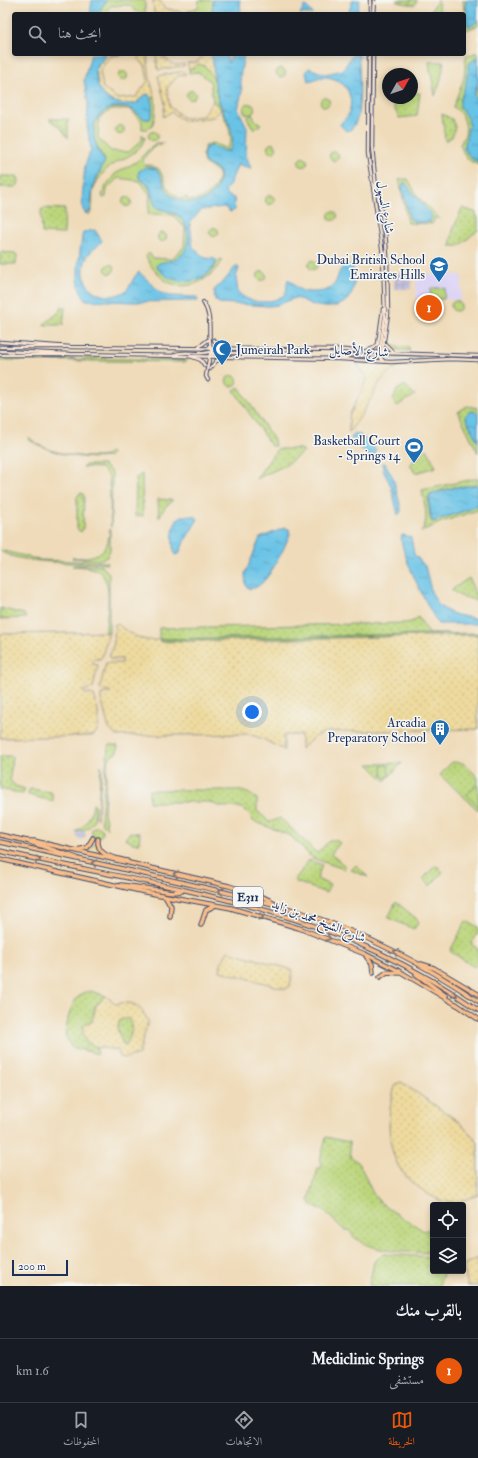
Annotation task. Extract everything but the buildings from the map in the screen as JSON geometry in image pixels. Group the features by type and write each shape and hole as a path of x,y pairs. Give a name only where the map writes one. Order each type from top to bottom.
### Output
{"highway":[{"path":"0,835 58,847 244,891 266,898 280,906"},
{"path":"58,847 84,849 91,845 96,839 98,847 105,855 149,868"},
{"path":"27,841 74,855 80,860"},
{"name":"شارع الشيخ محمد بن زايد","path":"0,842 280,906 354,933 414,961 478,1001"},
{"name":"شارع الشيخ محمد بن زايد","path":"0,851 241,904 307,923 363,946 409,968 478,1010"},
{"path":"0,860 112,885 231,908 299,928 357,950 414,979 478,1019"},
{"path":"112,885 175,892 184,891"},
{"path":"166,896 171,906 170,918"},
{"path":"201,925 204,913 208,908 213,906 231,908"},
{"path":"357,950 370,960 373,973"},
{"path":"414,961 434,968 478,994"},
{"path":"409,968 457,1005"},
{"path":"380,977 385,972 392,971 414,979"}],"main road":[{"path":"370,0 370,12"},
{"path":"373,12 374,0"},
{"name":"شارع السهول","path":"369,56 368,145 372,188 382,239 384,328 380,354"},
{"name":"شارع السهول","path":"373,56 372,147 375,181 387,251 388,314 385,343 380,354"},
{"path":"368,145 370,150 372,147"},
{"path":"363,352 374,348 378,344 384,301"},
{"path":"203,302 210,319 210,352 206,376 208,380"},
{"path":"196,348 204,345 208,340"},
{"path":"214,340 219,345 228,349"},
{"name":"شارع الأصايل","path":"0,342 70,347"},
{"path":"385,343 388,349 394,354"},
{"name":"شارع الأصايل","path":"0,347 196,348 227,356 340,359 384,362 451,359 478,360"},
{"name":"شارع الأصايل","path":"0,351 190,356 228,349 254,349 478,356"},
{"path":"173,356 180,353 242,353 254,349"},
{"name":"شارع الأصايل","path":"0,355 70,354"},
{"path":"340,359 351,356 380,354 384,362"},
{"path":"190,356 201,360 205,366"},
{"path":"210,369 216,362 227,356"}],"shaded area":[{"path":"395,273 412,274 411,289 394,289"},
{"name":"Dubai British School Emirates Hills","path":"416,274 462,275 461,300 416,298"},
{"path":"79,831 83,831 85,835 83,839 79,839 77,837 77,833"}],"green space":[{"path":"107,0 145,0 145,12 137,12 129,5 111,6 105,12 98,12"},
{"path":"199,0 213,0 212,12 187,12 198,7"},
{"path":"397,0 417,0 415,5 397,2"},
{"path":"438,0 440,12 430,12"},
{"path":"463,0 466,0 465,7 477,22 478,19 478,26 466,30 466,12 464,12"},
{"path":"478,52 478,165 468,159 463,151 460,144 466,129 464,119 453,107 464,78 466,56"},
{"path":"429,62 444,62 441,79 435,96"},
{"path":"198,64 205,66 214,80 218,101 228,120 233,139 229,151 224,151 211,145 204,151 211,166 217,169 220,173 219,182 215,190 209,197 202,201 185,203 177,200 169,194 156,169 149,167 142,169 139,178 147,185 153,201 158,209 175,214 186,226 188,238 185,251 176,259 156,266 162,273 204,278 215,267 217,261 223,260 214,271 204,279 194,284 183,286 172,284 163,278 154,269 146,256 149,253 153,258 171,259 184,247 185,228 173,215 148,214 150,195 140,181 118,178 107,189 106,197 103,198 102,195 106,186 115,174 136,162 155,143 164,143 152,148 142,160 144,165 151,165 159,169 167,187 172,193 183,199 184,197 188,198 187,200 193,200 205,197 213,190 219,173 204,163 202,154 206,145 213,143 227,149 231,140 229,128 221,110 213,101 210,81 198,72 189,73 189,69 194,68"},
{"path":"281,68 286,73 281,78 276,73"},
{"path":"123,71 128,76 123,81 118,76"},
{"path":"191,90 196,95 191,100 186,95"},
{"path":"418,93 420,93 417,116 399,118 394,108 394,104 418,104"},
{"path":"155,97 156,108 154,119 152,126 147,129 142,129 142,122 130,109 112,109 99,118 98,138 111,151 129,152 142,140 142,134 145,137 143,143 138,149 114,164 100,177 93,191 91,213 89,215 91,191 105,161 96,146 94,139 95,124 98,118 107,110 120,107 131,109 143,118 150,119 152,114 151,98"},
{"path":"325,97 330,102 325,107 320,102"},
{"path":"247,104 251,104 253,105 253,113 247,114 244,111 244,107"},
{"path":"252,114 255,120 261,124 254,130 247,118"},
{"path":"442,114 452,119 455,127 452,137 445,141"},
{"path":"49,119 68,119 68,138 61,128"},
{"path":"120,125 125,130 120,135 115,130"},
{"path":"151,132 155,132 157,136 155,140 151,140 149,138 149,134"},
{"path":"272,143 277,148 272,153 267,148"},
{"path":"334,151 339,156 334,161 329,156"},
{"path":"301,158 305,158 307,162 305,166 301,166 299,164 299,160"},
{"path":"0,176 17,176 19,180 18,185 16,187 0,187"},
{"path":"399,179 408,179 418,197 440,219 436,217 432,224 408,223"},
{"path":"270,195 275,200 270,205 265,200"},
{"path":"127,197 132,202 127,207 122,202"},
{"path":"44,208 65,209 64,234 42,233 41,210"},
{"path":"462,208 475,212 478,218 478,230 459,246 450,246 453,230"},
{"path":"333,211 338,216 333,221 328,216"},
{"path":"214,227 219,232 214,237 209,232"},
{"path":"162,232 167,237 162,242 157,237"},
{"path":"0,252 15,253 17,255 16,264 0,264"},
{"path":"313,260 318,265 313,270 308,265"},
{"path":"110,264 115,269 110,274 105,269"},
{"path":"262,271 267,276 262,281 257,276"},
{"path":"431,288 445,288 444,299 430,299"},
{"path":"454,301 458,301 460,302 460,310 454,311 451,308 451,304"},
{"path":"63,306 65,307 63,325 43,325 58,313"},
{"path":"389,334 389,340 396,347 408,347 410,351 392,350 387,343"},
{"path":"0,356 62,357 63,359 84,360 84,358 187,360 186,362 3,360 0,359"},
{"path":"385,356 421,357 387,359 384,358"},
{"path":"232,375 236,377 238,381 236,385 232,387 228,385 226,381 228,377"},
{"path":"405,385 415,395 397,406 393,401 397,390"},
{"path":"239,387 274,440 275,446 271,446 234,390"},
{"path":"467,406 478,408 478,413 471,411 468,423 478,442 478,453 458,412"},
{"path":"29,437 36,443 41,446 29,440"},
{"path":"277,449 300,449 304,451 286,465 256,479"},
{"path":"427,449 436,467 415,473 410,464"},
{"path":"57,452 88,457 106,456 109,452 112,454 109,457 88,458 78,457 68,455"},
{"path":"85,465 103,465 112,473 111,527 109,477 101,468 83,467"},
{"path":"142,474 143,516 135,516 136,478"},
{"path":"478,478 478,485 438,491 428,497 430,519 432,522 478,506 478,510 439,523 421,532 424,528 426,517 422,490"},
{"path":"80,493 84,496 83,529 81,532 77,529 77,497"},
{"path":"158,499 173,500 164,508 159,518"},
{"path":"110,529 110,550 107,557 99,560 72,558 94,556 103,550 109,538"},
{"path":"0,550 41,560 107,562 107,564 33,560 7,555"},
{"path":"72,566 102,566 109,573 109,632 106,632 108,596 105,578 99,572 91,568"},
{"path":"469,578 478,601 460,596 451,590"},
{"path":"0,608 24,614 26,618 0,619"},
{"path":"418,617 431,636 159,642 159,628 406,623 414,621"},
{"path":"478,633 478,637 160,642 160,639"},
{"path":"110,745 118,746 117,752 110,757 107,763 104,812 107,829 102,824 101,819 108,748"},
{"path":"0,756 12,756 10,780 15,786 25,789 23,794 0,789"},
{"path":"452,762 463,763 478,777 478,810 440,775"},
{"path":"402,763 385,781 368,764"},
{"path":"101,765 102,770 97,819"},
{"path":"388,765 389,777 383,777 382,766"},
{"path":"478,784 478,806 467,795"},
{"path":"29,790 51,792 53,801 28,795"},
{"path":"149,790 238,790 248,793 257,799 257,811 270,822 280,818 317,853 330,840 336,840 340,843 331,854 346,867 344,869 312,858 291,836 253,821 245,810 240,808 223,807 210,802 149,802"},
{"path":"93,804 95,805 95,816 92,824 81,831 75,832 87,821"},
{"path":"97,826 101,828 103,832 101,836 97,838 93,836 91,832 93,828"},
{"path":"130,832 140,833 139,844 125,839"},
{"path":"309,860 322,865 317,879 330,885 326,893 294,881"},
{"path":"356,865 368,877 351,870"},
{"path":"436,865 443,872 430,886 423,879"},
{"path":"396,902 419,922 414,929 388,918"},
{"path":"466,921 478,927 478,933 471,944 478,949 478,963 474,967 450,951"},
{"path":"91,991 106,996 94,1008 93,1020 86,1024 86,1042 96,1047 98,1054 71,1047 65,1035 69,1014 75,1001 79,996"},
{"path":"128,1017 132,1031 127,1045 123,1044 117,1029 120,1020"},
{"path":"326,1137 349,1142 350,1156 363,1171 375,1197 396,1214 424,1231 428,1229 430,1239 429,1253 390,1251 371,1246 354,1237 349,1230 344,1230 322,1209 312,1206 309,1200 318,1168 322,1167 320,1160"},
{"path":"383,1254 430,1257 430,1274 443,1274 439,1286 369,1286 374,1262"}],"sand":[{"path":"153,0 159,0 164,8 181,12 154,12"},
{"path":"104,56 111,56 100,70 103,88 118,99 136,97 148,81 145,65 138,60 141,56 147,56 150,79 155,97 151,98 146,94 135,104 115,104 99,91 96,70"},
{"path":"156,56 162,56 174,65 184,64 184,66 158,70"},
{"path":"202,56 212,56 215,82 204,65 189,69 187,63 197,62"},
{"path":"183,71 186,74 178,76 167,88 170,107 184,118 203,116 213,101 221,110 213,117 184,121 171,112 163,117 165,103 158,76"},
{"path":"356,363 404,365 392,370 383,378 349,432 349,416 367,379"},
{"path":"115,624 118,624 126,631 137,637 148,640 159,639 160,642 478,635 478,729 325,732 314,737 301,749 301,735 284,735 284,750 261,738 247,734 117,736 109,729 101,699 101,694 110,693 110,691 101,690 100,687 106,663 122,663 122,659 111,659 109,657 114,643"},
{"path":"109,632 102,657 100,659 93,659 93,664 98,665 93,688 83,691 84,693 94,695 99,717 98,729 96,733 92,736 0,738 0,634"},
{"path":"95,842 103,856 84,851 90,849"},
{"path":"228,951 293,970 290,986 286,989 220,971 221,963"},
{"path":"106,996 116,1004 127,1003 136,1005 142,1011 148,1021 139,1054 126,1058 120,1057 118,1050 96,1047 86,1042 83,1033 83,1026 92,1022 96,1006","holes":["128,1018 132,1031 126,1045 123,1044 117,1029 120,1020"]},
{"path":"401,1082 458,1121 478,1142 478,1195 456,1202 441,1200 430,1195 414,1184 400,1169 391,1146 389,1125 391,1103 396,1084"},
{"path":"478,1258 478,1286 468,1286 465,1274 466,1264"}],"water":[{"path":"92,0 107,0 98,12 90,12"},
{"path":"213,0 240,0 241,12 212,12"},
{"path":"353,0 360,0 357,12 349,12"},
{"path":"466,0 478,0 477,22 470,26 467,25"},
{"path":"304,6 311,12 301,12"},
{"path":"90,56 104,56 96,70 96,73 99,88 106,97 121,104 133,104 148,94 152,103 150,119 144,119 132,109 123,107 111,107 98,116 94,125 94,138 100,154 105,161 93,185 90,211 86,214 83,210 82,199 85,165 91,150 87,125 88,104 84,80"},
{"path":"212,56 227,56 228,63 231,56 244,56 240,77 242,91 238,109 247,127 246,155 251,169 238,164 229,186 225,190 227,195 234,198 235,210 230,212 224,207 201,210 190,223 193,248 205,258 215,259 217,261 205,276 188,282 179,281 163,273 156,266 160,263 176,259 185,250 188,237 185,224 176,214 156,207 149,186 139,178 138,173 146,167 156,169 159,172 169,194 187,202 202,201 213,193 217,187 220,174 216,168 207,164 203,157 204,151 211,145 224,151 229,151 233,138 229,123 217,95"},
{"path":"352,56 359,56 359,110 352,128 346,131 340,125 348,115 350,106 349,93 346,88 342,83 330,78 321,77 308,81 306,73 309,68 325,74 343,70"},
{"path":"478,56 478,83 474,94 478,107 478,162 472,159 464,149 469,124 468,119 460,108 460,101 466,83 469,64"},
{"path":"404,182 432,216 430,222 416,222 410,219 402,188"},
{"path":"95,230 102,241 86,258 84,271 88,285 93,290 106,296 114,296 122,293 127,289 139,272 161,293 170,296 197,297 198,301 132,302 86,300 79,286 79,261 83,232"},
{"path":"345,265 349,265 353,268 353,288 351,295 340,305 323,307 295,298 278,305 269,306 219,303 215,300 214,290 225,280 236,266 239,268 236,277 238,292 242,296 256,302 267,302 277,299 285,294 288,279 301,290 315,292 324,291 334,285 341,268"},
{"path":"471,411 478,413 478,442 465,416"},
{"path":"355,433 362,436 376,450 375,456 368,456 351,438"},
{"path":"382,463 385,463 393,478 401,508 401,512 398,515 391,486 383,470"},
{"path":"478,485 478,506 432,522 429,505 430,495 456,487"},
{"path":"182,516 195,516 198,519 184,542 179,554 175,555 173,545 174,528 178,519"},
{"path":"284,528 289,529 290,534 273,568 261,584 254,588 248,588 246,586 245,574 260,538"},
{"path":"402,535 411,537 414,554 425,566 432,594 438,604 453,614 478,619 478,624 438,624 409,565 404,552"}],"place":[{"name":"Dubai British School Emirates Hills","path":"439,283"},
{"name":"Mediclinic Springs","path":"429,308"},
{"name":"Jumeirah Park","path":"222,366"},
{"name":"Basketball Court - Springs 14","path":"414,464"},
{"name":"Arcadia Preparatory School","path":"440,746"}]}
